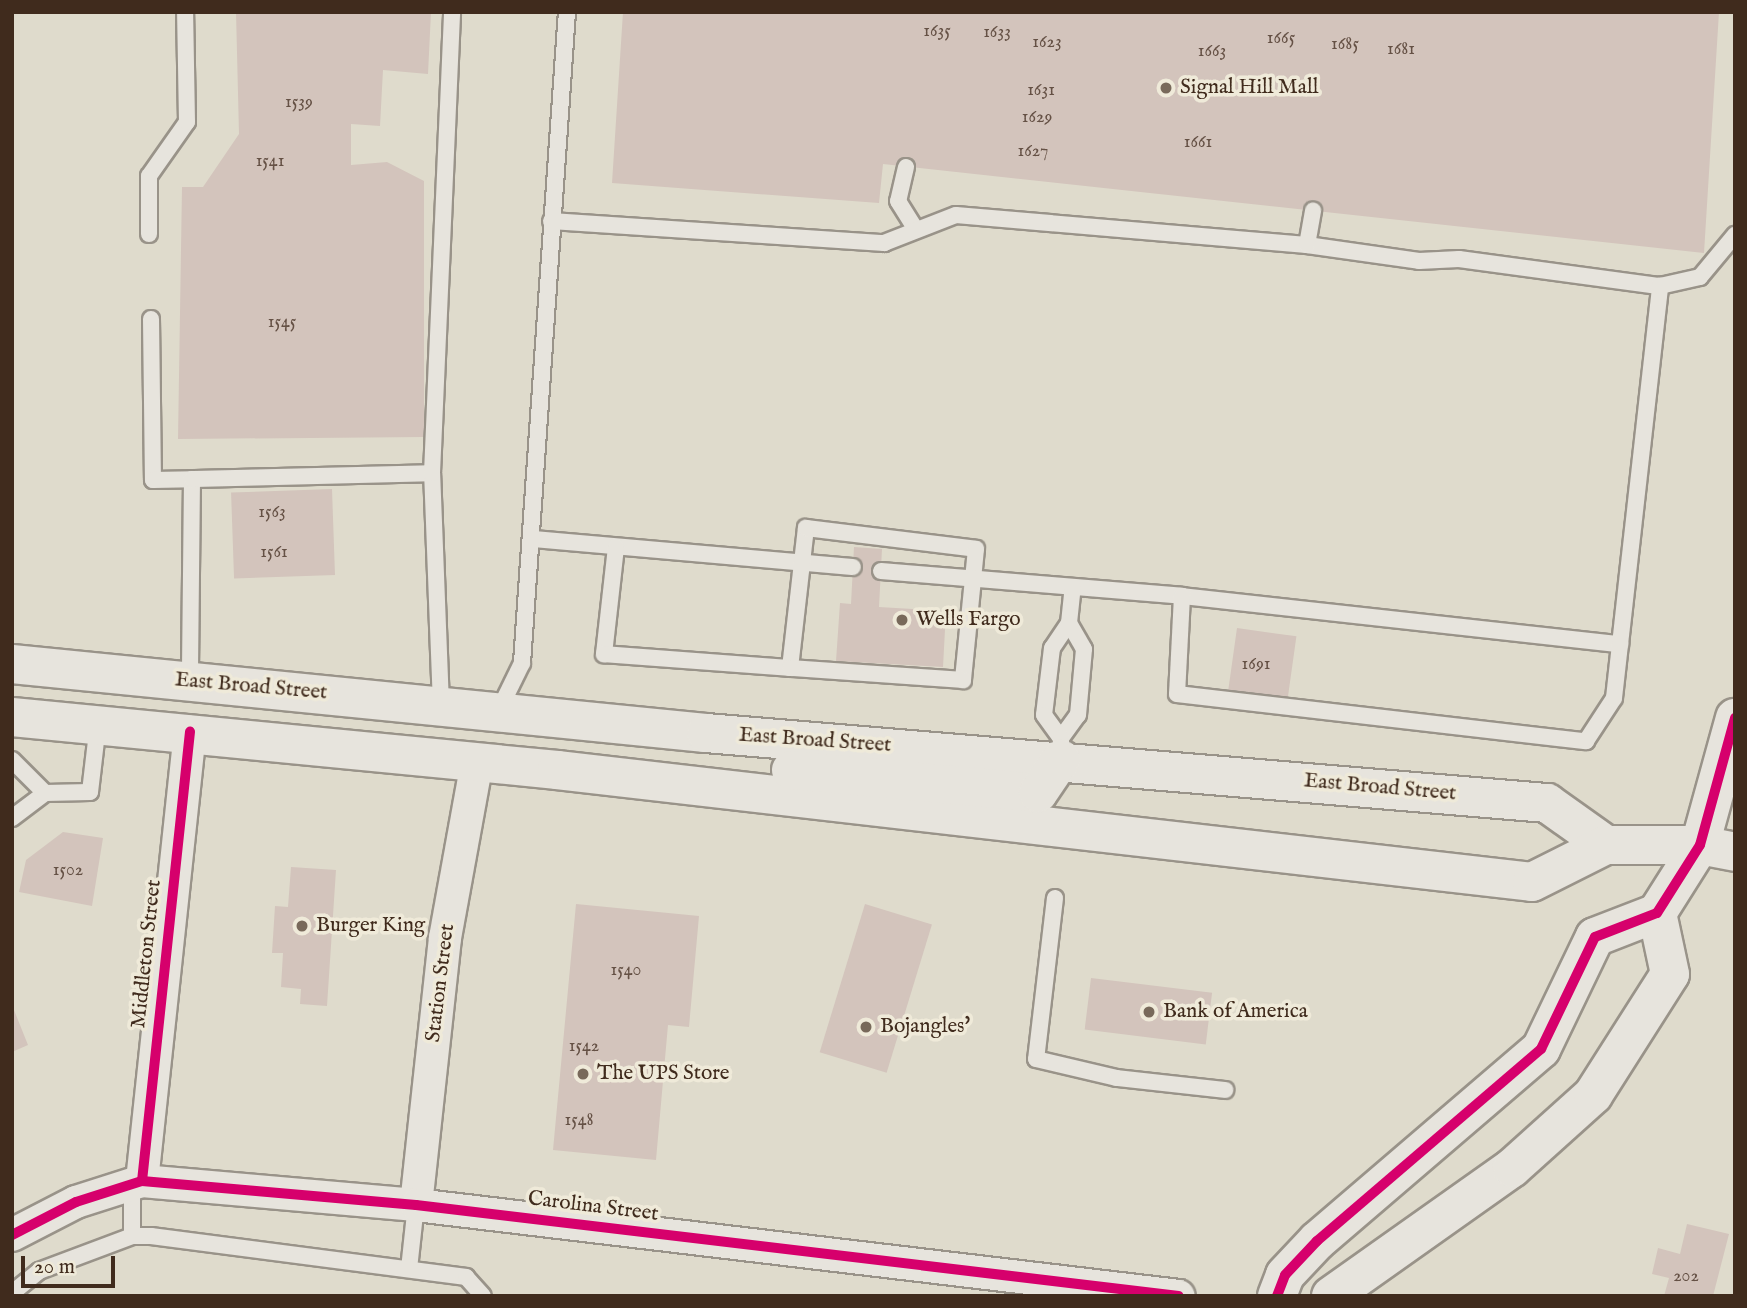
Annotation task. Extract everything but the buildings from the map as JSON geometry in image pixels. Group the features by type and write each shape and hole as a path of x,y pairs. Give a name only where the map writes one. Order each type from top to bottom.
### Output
{"main road":[{"name":"East Broad Street","path":"12,664 499,710 1061,749 1547,803 1606,845"},
{"path":"477,762 499,710"},
{"path":"12,717 190,732 477,762 1532,882 1606,845 1718,849"},
{"path":"1277,1296 1285,1275 1317,1241 1541,1049 1595,937 1657,913 1718,849 1735,718"},
{"path":"686,785 709,763 1038,793 1061,749"},
{"path":"1331,1296 1513,1168 1593,1095 1670,974 1657,913"}],"street":[{"name":"Middleton Street","path":"137,1182 190,732"},
{"name":"Station Street","path":"416,1205 445,938 477,762"},
{"name":"Carolina Street","path":"12,1235 76,1202 137,1182 416,1205 1179,1296"}],"lane":[{"path":"149,234 149,176 187,122 185,12"},
{"path":"441,705 432,472 452,12"},
{"path":"499,710 522,663 533,539 551,221 567,12"},
{"path":"906,167 898,201 914,227"},
{"path":"1307,245 1313,211"},
{"path":"551,221 884,243 914,227 956,215 1307,245 1660,286 1700,277 1735,235"},
{"path":"1182,596 1177,694 1586,741 1614,698 1660,286"},
{"path":"151,319 153,480 432,472"},
{"path":"190,681 192,479"},
{"path":"616,547 604,654 790,668 962,680 976,549 806,528 790,668"},
{"path":"533,539 853,567"},
{"path":"881,571 973,581 1073,586 1182,596 1620,644"},
{"path":"1061,749 1044,715 1052,648 1069,623 1073,586"},
{"path":"1061,749 1078,715 1084,649 1069,623"},
{"path":"12,818 45,793 90,792 98,724"},
{"path":"12,761 45,793"},
{"path":"1055,898 1036,1059 1117,1078 1225,1090"},
{"path":"132,1236 137,1182"},
{"path":"409,1269 416,1205"},
{"path":"12,1293 39,1271 132,1236 467,1277 483,1296"}],"cycle path":[{"path":"1277,1296 1285,1275 1317,1241 1541,1049 1595,937 1657,913 1700,845 1735,718"},
{"path":"142,1181 190,732"},
{"path":"12,1235 76,1202 142,1181 416,1205 1179,1296"}],"place":[{"name":"Signal Hill Mall","path":"1166,88"},
{"name":"Wells Fargo","path":"902,620"},
{"name":"Burger King","path":"302,926"},
{"name":"Bank of America","path":"1149,1012"},
{"name":"Bojangles'","path":"866,1027"},
{"name":"The UPS Store","path":"583,1074"}]}
